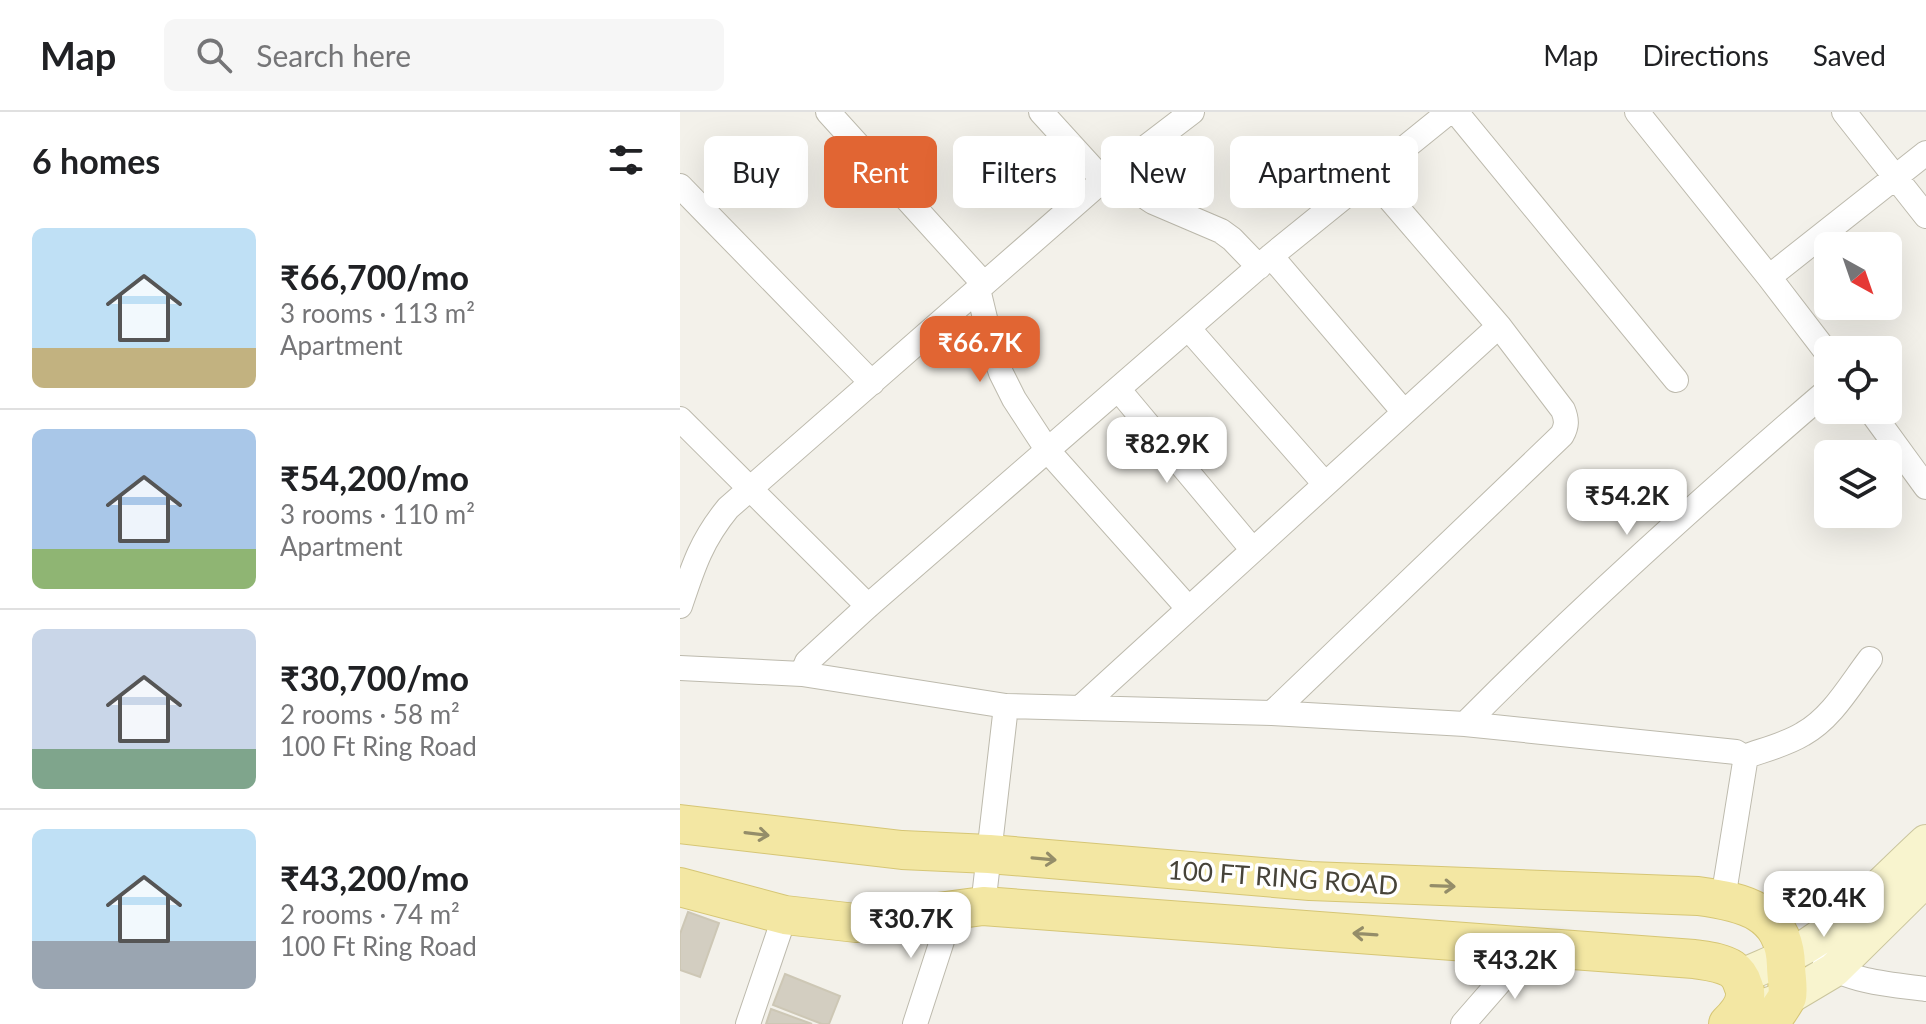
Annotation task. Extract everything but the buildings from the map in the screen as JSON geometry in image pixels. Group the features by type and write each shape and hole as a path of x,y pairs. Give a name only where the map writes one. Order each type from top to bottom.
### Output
{"main road":[{"name":"100 FT RING ROAD","path":"680,824 902,850 989,854 1310,881 1723,899 1745,905 1766,917 1796,951 1755,1016"},
{"path":"1919,894 1834,970 1755,1016 1745,1002 1746,993 1740,977 1796,951 1852,912 1926,842"},
{"name":"100 FT RING ROAD","path":"680,887 785,915 856,923 967,908 1694,959 1715,962 1732,969 1740,977"}],"street":[{"path":"828,112 981,287 991,343 1001,373 1048,451 1188,608"},
{"path":"1041,112 1101,168"},
{"path":"1161,136 1192,112"},
{"path":"1418,137 1449,112"},
{"path":"1456,112 1676,380"},
{"path":"1637,112 1814,336"},
{"path":"1844,112 1926,216"},
{"path":"1769,277 1926,153"},
{"path":"680,606 698,554 712,528 728,508 1101,184"},
{"path":"680,186 872,383"},
{"path":"1167,208 1221,231 1265,262 1404,412"},
{"path":"802,674 807,662 868,606 1331,208"},
{"path":"1272,713 1566,428 1567,419 1563,410 1499,326 1398,208"},
{"path":"1081,707 1499,326"},
{"path":"1188,328 1325,484"},
{"path":"1118,389 1252,549"},
{"path":"1465,724 1518,670 1736,468 1814,402"},
{"path":"680,419 868,606"},
{"path":"1880,424 1926,487"},
{"path":"1744,757 1800,736 1816,726 1870,659"},
{"path":"680,668 802,674 1006,706 1272,713 1465,724 1736,752 1744,757 1745,762 1723,899"},
{"path":"915,1024 989,854 1006,706"},
{"path":"1871,893 1919,894"},
{"path":"748,1024 785,915"},
{"path":"1463,1024 1531,946"},
{"path":"1796,951 1834,970 1926,989"}]}
